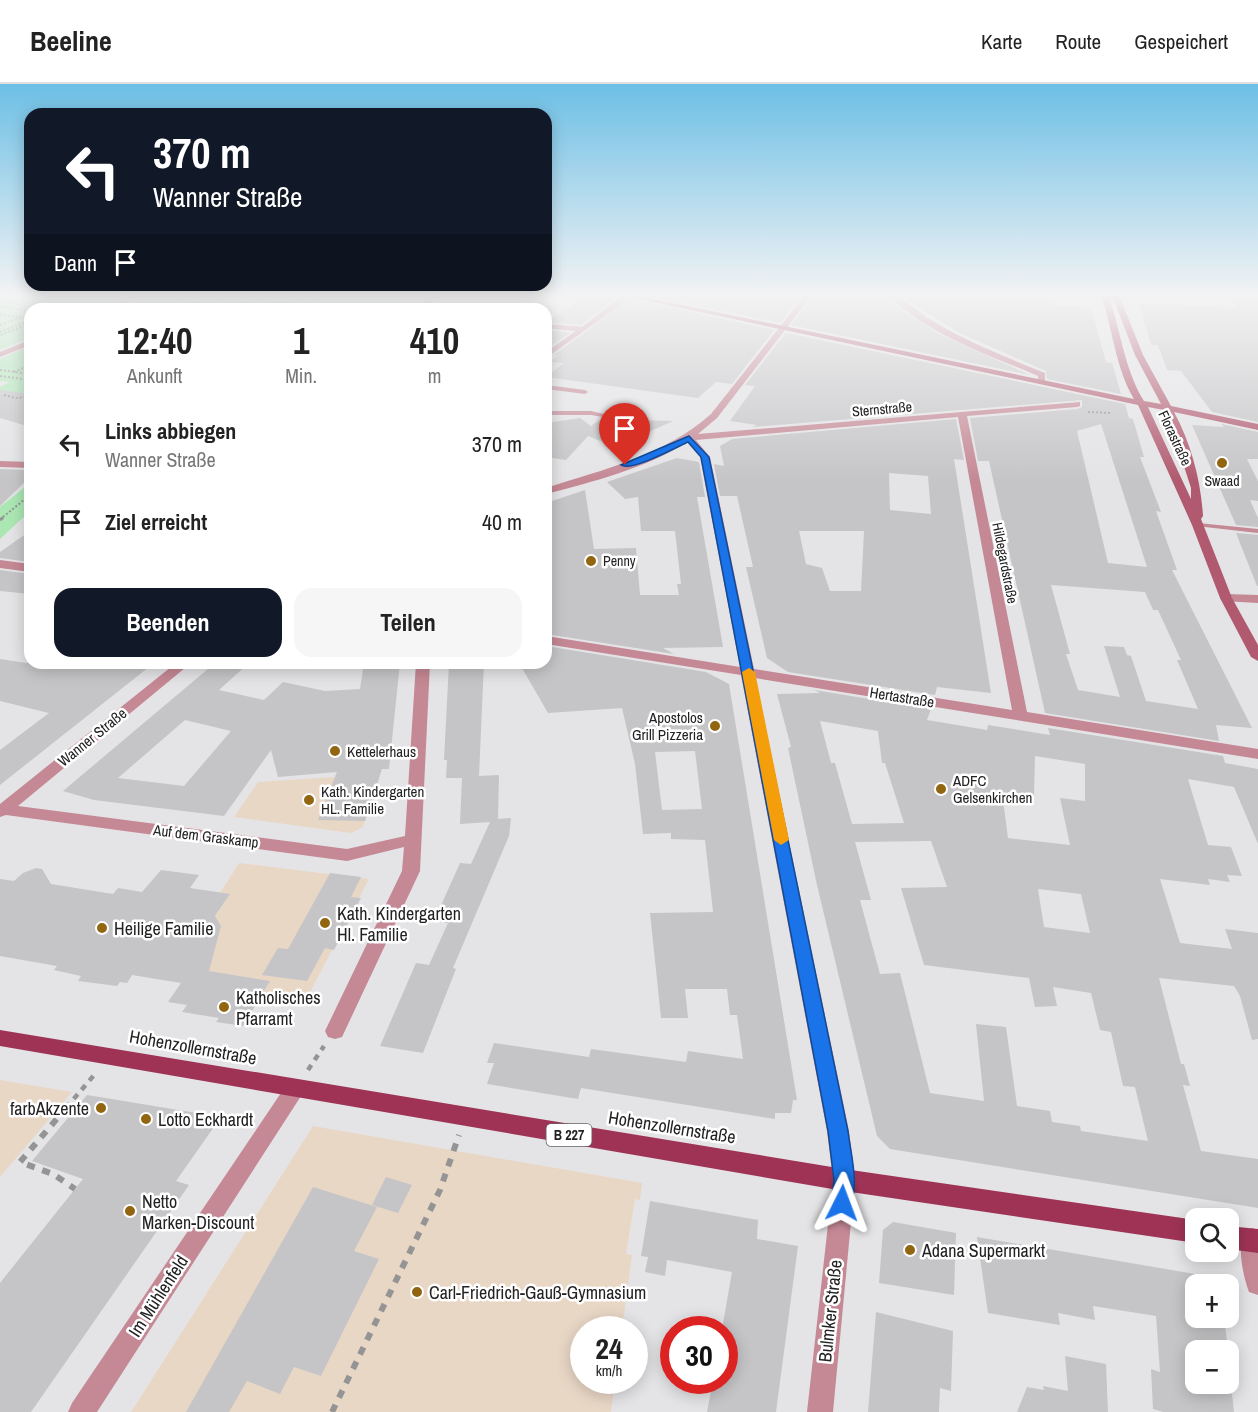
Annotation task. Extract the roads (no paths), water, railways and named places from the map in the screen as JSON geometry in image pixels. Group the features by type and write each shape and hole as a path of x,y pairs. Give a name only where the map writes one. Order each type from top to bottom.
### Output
{"main road":[{"path":"921,357 1258,427"},
{"name":"Florastraße","path":"1122,357 1139,403 1150,418 1198,525 1226,598 1258,657"},
{"name":"Florastraße","path":"1140,357 1175,423 1196,488 1198,525"},
{"name":"Hohenzollernstraße","path":"0,1038 294,1090 844,1180 1185,1230"}],"street":[{"path":"552,489 660,452 689,438 714,416 760,357"},
{"path":"1000,357 1042,375 1041,382"},
{"name":"Sternstraße","path":"689,438 962,416 1077,404"},
{"name":"Hildegardstraße","path":"962,416 1020,716"},
{"name":"Bulmker Straße","path":"689,438 705,457 836,1120 844,1180 820,1412"},
{"path":"0,464 24,465"},
{"path":"0,564 24,567"},
{"path":"1226,598 1258,599"},
{"name":"Hertastraße","path":"552,641 1258,753"},
{"name":"Wanner Straße","path":"1,810 176,669"},
{"path":"334,1031 411,871 423,669"},
{"name":"Auf dem Graskamp","path":"1,810 347,855 411,840"},
{"name":"Im Mühlenfeld","path":"81,1412 294,1090"},
{"path":"1246,1239 1258,1283"}],"lane":[{"path":"552,388 585,392"},
{"path":"552,413 591,413 609,416"},
{"path":"1198,525 1258,531"}],"place":[{"name":"Swaad","path":"1222,463"},
{"name":"Penny","path":"591,561"},
{"name":"Apostolos Grill Pizzeria","path":"715,726"},
{"name":"Kettelerhaus","path":"335,751"},
{"name":"ADFC Gelsenkirchen","path":"941,789"},
{"name":"Kath. Kindergarten HL. Familie","path":"309,800"},
{"name":"Kath. Kindergarten Hl. Familie","path":"325,923"},
{"name":"Heilige Familie","path":"102,928"},
{"name":"Katholisches Pfarramt","path":"224,1007"},
{"name":"farbAkzente","path":"101,1108"},
{"name":"Lotto Eckhardt","path":"146,1119"},
{"name":"Netto Marken-Discount","path":"130,1211"},
{"name":"Adana Supermarkt","path":"910,1250"},
{"name":"Carl-Friedrich-Gauß-Gymnasium","path":"417,1292"}]}
